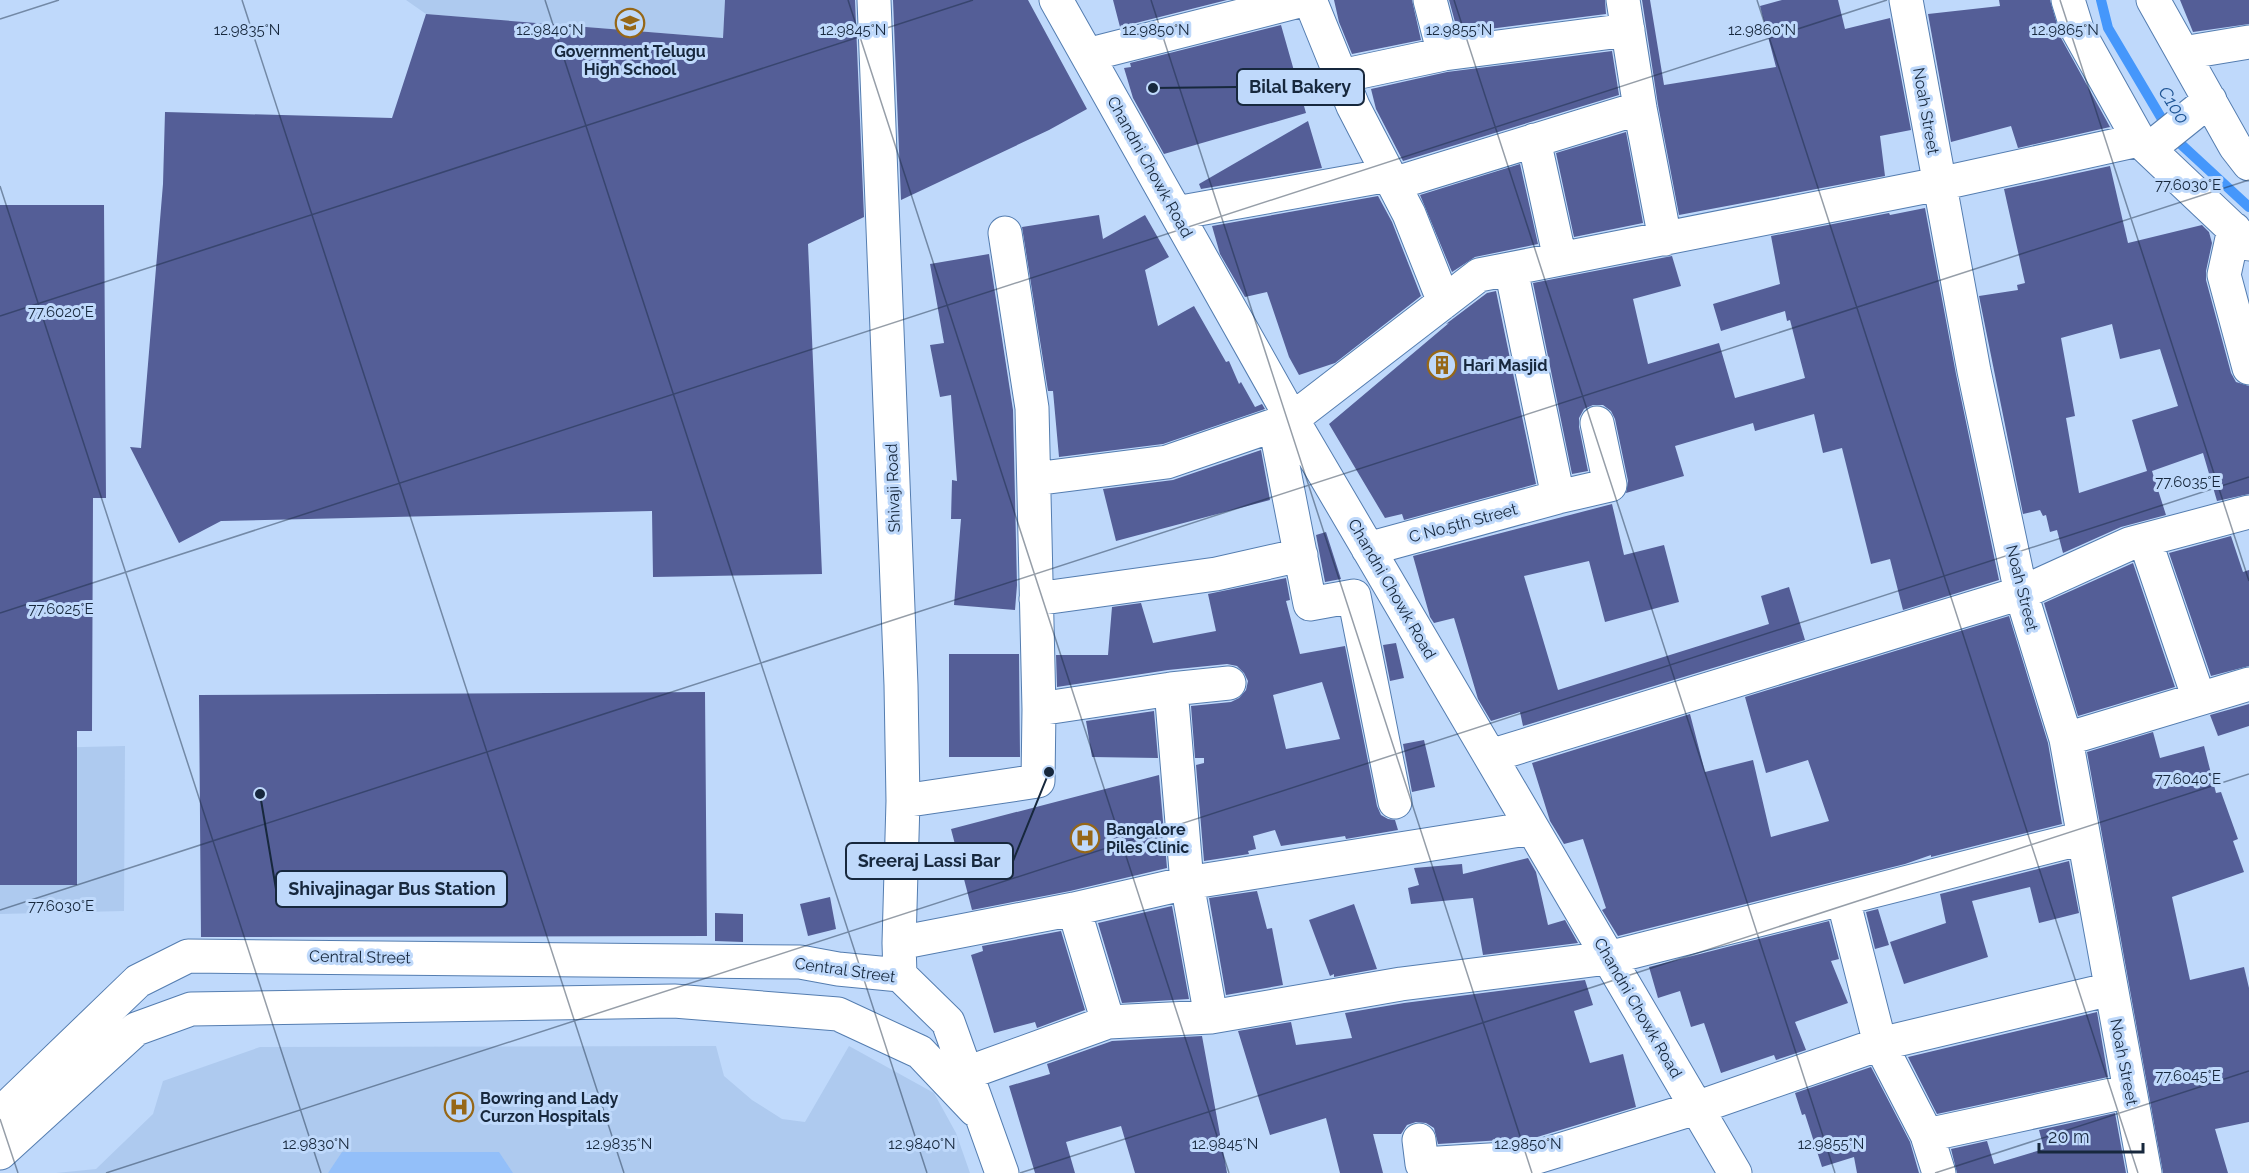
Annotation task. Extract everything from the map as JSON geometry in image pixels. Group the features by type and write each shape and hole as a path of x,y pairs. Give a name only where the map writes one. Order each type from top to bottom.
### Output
{"street":[{"name":"Shivaji Road","path":"873,0 901,685 903,801 899,959"},
{"name":"Chandni Chowk Road","path":"1056,0 1176,213 1283,422 1368,549 1735,1173"},
{"path":"1087,55 1303,0"},
{"path":"1310,0 1353,106 1409,214 1444,302"},
{"path":"1430,0 1444,54"},
{"name":"Noah Street","path":"1906,0 1974,371 2021,593 2066,740 2145,1173"},
{"path":"2068,0 2077,29 2148,144 2241,236 2224,274 2249,368"},
{"path":"2153,0 2210,100 2244,151"},
{"path":"1341,76 1625,15 1665,239"},
{"path":"2183,53 2249,42"},
{"path":"1034,479 1167,462 1283,422 1479,275 2148,144 2210,100"},
{"path":"1176,213 1391,179 1640,108"},
{"path":"1534,140 1560,259"},
{"path":"903,801 1038,781 1039,709 1032,408 1005,233"},
{"path":"1511,269 1558,497"},
{"path":"1283,422 1310,604 1354,596 1395,802"},
{"name":"C No.5th Street","path":"1368,549 1610,485 1597,423"},
{"path":"1490,756 2021,593 2129,544 2249,512"},
{"path":"2145,540 2199,699"},
{"path":"1036,599 1216,574 1301,555"},
{"path":"1039,709 1171,689 1229,683"},
{"path":"2066,740 2249,684"},
{"path":"1171,689 1187,883 1211,1017"},
{"path":"899,959 1074,909 1187,883 1532,828"},
{"path":"967,1073 1108,1022 1211,1017 1401,984 1608,958 2083,838"},
{"path":"1843,899 1880,1044 1927,1135 1938,1173"},
{"path":"1074,909 1108,1022"},
{"name":"Central Street","path":"0,1114 138,981 188,956 800,962 838,969 899,959 948,1022 1002,1173"},
{"path":"1419,1140 1422,1164 1537,1156 1696,1108 1880,1044 2111,989"},
{"path":"0,1153 136,1029 191,1009 674,1001 838,1014 920,1052 984,1120"},
{"path":"1927,1135 2130,1091"}],"shaded area":[{"name":"Government Telugu High School","path":"406,0 725,0 723,38 426,14"},
{"path":"125,746 124,911 0,914 0,749"},
{"name":"Bowring and Lady Curzon Hospitals","path":"716,1046 724,1076 752,1100 782,1119 805,1122 849,1046 934,1093 956,1133 970,1173 56,1173 96,1169 153,1114 163,1081 260,1047"},
{"path":"342,1152 499,1152 513,1173 328,1173"}],"building":[{"path":"725,0 855,0 864,217 808,244 822,574 653,577 652,511 221,521 179,543 130,447 141,448 163,184 165,112 392,118 426,14 723,38"},
{"path":"893,0 1028,0 1087,109 1049,130 901,200"},
{"path":"1113,0 1227,0 1120,27"},
{"path":"1334,0 1412,0 1421,40 1352,54 1339,22"},
{"path":"1449,0 1605,0 1606,14 1458,33"},
{"path":"1642,0 1650,0 1664,85 1776,67 1760,6 1782,0 1838,0 1845,29 1890,18 1911,130 1880,136 1885,176 1679,215 1658,105"},
{"path":"1999,0 2050,0 2061,38 2110,127 2018,148 2011,126 1951,142 1928,14 2000,6"},
{"path":"2180,0 2249,0 2249,24 2193,32"},
{"path":"1281,25 1306,113 1164,154 1133,98 1124,68 1131,67 1130,63"},
{"path":"1612,51 1619,95 1403,161 1376,109 1371,89 1447,72"},
{"path":"1308,121 1322,168 1201,189 1199,184"},
{"path":"1626,132 1643,223 1574,237 1556,153"},
{"path":"1520,164 1538,244 1475,257 1452,272 1420,195"},
{"path":"2110,166 2128,243 2202,225 2209,232 2212,243 2206,280 2231,373 2236,382 2249,386 2249,494 2217,501 2203,453 2152,471 2166,515 2121,527 2063,553 2057,530 2050,532 2046,515 2043,516 2040,510 2023,514 1979,296 2018,290 2017,285 2025,283 2004,189","holes":["2112,324 2120,359 2160,349 2178,406 2132,420 2147,471 2079,493 2066,418 2075,416 2061,338"]},
{"path":"1378,196 1392,222 1421,296 1335,363 1299,375 1289,357 1267,292 1245,297 1220,254 1212,226"},
{"path":"0,205 104,205 106,498 93,498 92,731 77,731 77,885 0,885"},
{"path":"1925,208 1956,374 1999,580 1903,610 1890,559 1871,564 1842,448 1823,453 1814,414 1755,431 1753,423 1675,446 1684,476 1626,493 1628,481 1615,419 1611,411 1603,405 1593,405 1584,409 1579,418 1588,471 1572,474 1533,283 1672,256 1681,286 1633,299 1648,364 1719,343 1735,398 1805,378 1790,320 1787,321 1785,311 1721,331 1713,304 1780,284 1771,236"},
{"path":"1099,215 1103,239 1145,215 1169,257 1145,270 1158,326 1194,306 1226,362 1229,361 1239,384 1241,382 1255,407 1262,404 1265,409 1163,444 1059,457 1053,391 1048,391 1022,227"},
{"path":"989,254 1013,410 1017,585 1015,610 954,605 961,519 951,519 952,480 957,481 951,395 940,397 930,345 944,343 930,264"},
{"name":"Hari Masjid","path":"1496,291 1536,484 1404,520 1402,514 1385,518 1329,424 1449,323 1446,324 1487,293"},
{"path":"1261,450 1270,500 1116,541 1103,489 1173,480"},
{"path":"1612,504 1624,555 1664,545 1679,602 1605,622 1589,561 1524,576 1558,690 1769,624 1761,596 1789,587 1805,640 1523,726 1520,712 1491,721 1478,699 1454,618 1434,623 1430,617 1413,556"},
{"path":"1326,532 1341,579 1325,582 1316,535"},
{"path":"2231,536 2243,572 2249,570 2249,666 2211,676 2169,553"},
{"path":"2133,563 2175,687 2078,716 2044,603"},
{"path":"1286,578 1290,600 1286,601 1300,654 1345,646 1377,806 1381,815 1395,820 1398,830 1346,839 1345,836 1281,846 1275,830 1253,836 1256,849 1248,851 1249,854 1204,861 1196,765 1204,763 1204,758 1195,758 1191,706 1231,702 1239,698 1246,690 1248,681 1244,673 1237,666 1227,664 1168,670 1057,687 1056,655 1108,655 1112,607 1141,603 1153,643 1216,631 1208,594","holes":["1322,682 1340,739 1286,749 1273,695"]},
{"path":"2009,616 2048,743 2062,824 1931,857 1931,855 1905,864 1618,936 1602,910 1606,908 1583,839 1564,844 1550,821 1532,763 1690,714 1705,772 1753,760 1771,837 1829,821 1808,760 1766,773 1745,697"},
{"path":"1396,643 1404,678 1390,681 1383,645"},
{"path":"949,654 1019,654 1020,757 949,757"},
{"path":"705,692 707,936 201,937 199,695"},
{"path":"2249,704 2249,726 2218,736 2210,715"},
{"path":"1154,711 1158,758 1092,757 1086,721"},
{"path":"2153,732 2160,758 2204,746 2216,793 2221,792 2238,839 2233,841 2244,872 2172,897 2190,980 2244,967 2249,988 2249,1122 2215,1129 2228,1173 2163,1173 2087,752"},
{"path":"1424,740 1435,787 1412,792 1403,744"},
{"path":"1159,775 1167,868 1070,891 972,910 951,829"},
{"path":"1528,858 1536,872 1548,925 1565,920 1578,943 1483,955 1473,898 1411,904 1408,888 1419,885 1414,868 1462,864 1463,874"},
{"path":"2069,861 2079,913 2039,923 2030,887 1972,901 1988,957 1904,984 1890,942 1946,923 1940,894"},
{"path":"1257,891 1267,929 1272,928 1283,985 1226,995 1209,898"},
{"path":"830,897 836,929 808,936 800,904"},
{"path":"1354,904 1377,969 1330,976 1309,920"},
{"path":"1172,906 1189,999 1122,1003 1098,923"},
{"path":"1878,909 1889,945 1875,949 1866,912"},
{"path":"715,913 743,914 743,942 715,941"},
{"path":"1829,921 1839,959 1831,961 1848,1003 1795,1022 1806,1050 1776,1060 1774,1055 1721,1073 1704,1023 1691,1027 1680,991 1658,998 1649,967"},
{"path":"1061,931 1085,1010 1037,1028 1035,1022 994,1033 971,955 983,951 982,946"},
{"path":"1585,980 1593,1005 1574,1011 1590,1063 1623,1054 1636,1107 1534,1138 1438,1144 1434,1128 1426,1123 1416,1122 1407,1125 1401,1134 1373,1134 1383,1173 1340,1173 1326,1118 1270,1135 1238,1031 1291,1022 1296,1045 1352,1038 1345,1013 1404,1003"},
{"path":"2097,1012 2108,1077 1937,1114 1908,1057"},
{"path":"1202,1036 1227,1173 1135,1173 1121,1126 1066,1142 1075,1173 1035,1173 1009,1086 1050,1074 1047,1064 1112,1041"},
{"path":"1871,1067 1910,1142 1919,1173 1857,1173 1854,1157 1822,1167 1805,1114 1802,1115 1795,1093"},
{"path":"2115,1113 2126,1173 1957,1173 1951,1149 1987,1141 1994,1164 2044,1149 2039,1130"}],"waterway":[{"name":"C100","path":"2101,0 2108,28 2172,136 2249,207"}],"place":[{"name":"Government Telugu High School","path":"630,23"},
{"name":"Bilal Bakery","path":"1153,88"},
{"name":"Hari Masjid","path":"1442,365"},
{"name":"Sreeraj Lassi Bar","path":"1049,772"},
{"name":"Shivajinagar Bus Station","path":"260,794"},
{"name":"Bangalore Piles Clinic","path":"1085,838"},
{"name":"Bowring and Lady Curzon Hospitals","path":"459,1107"}]}
